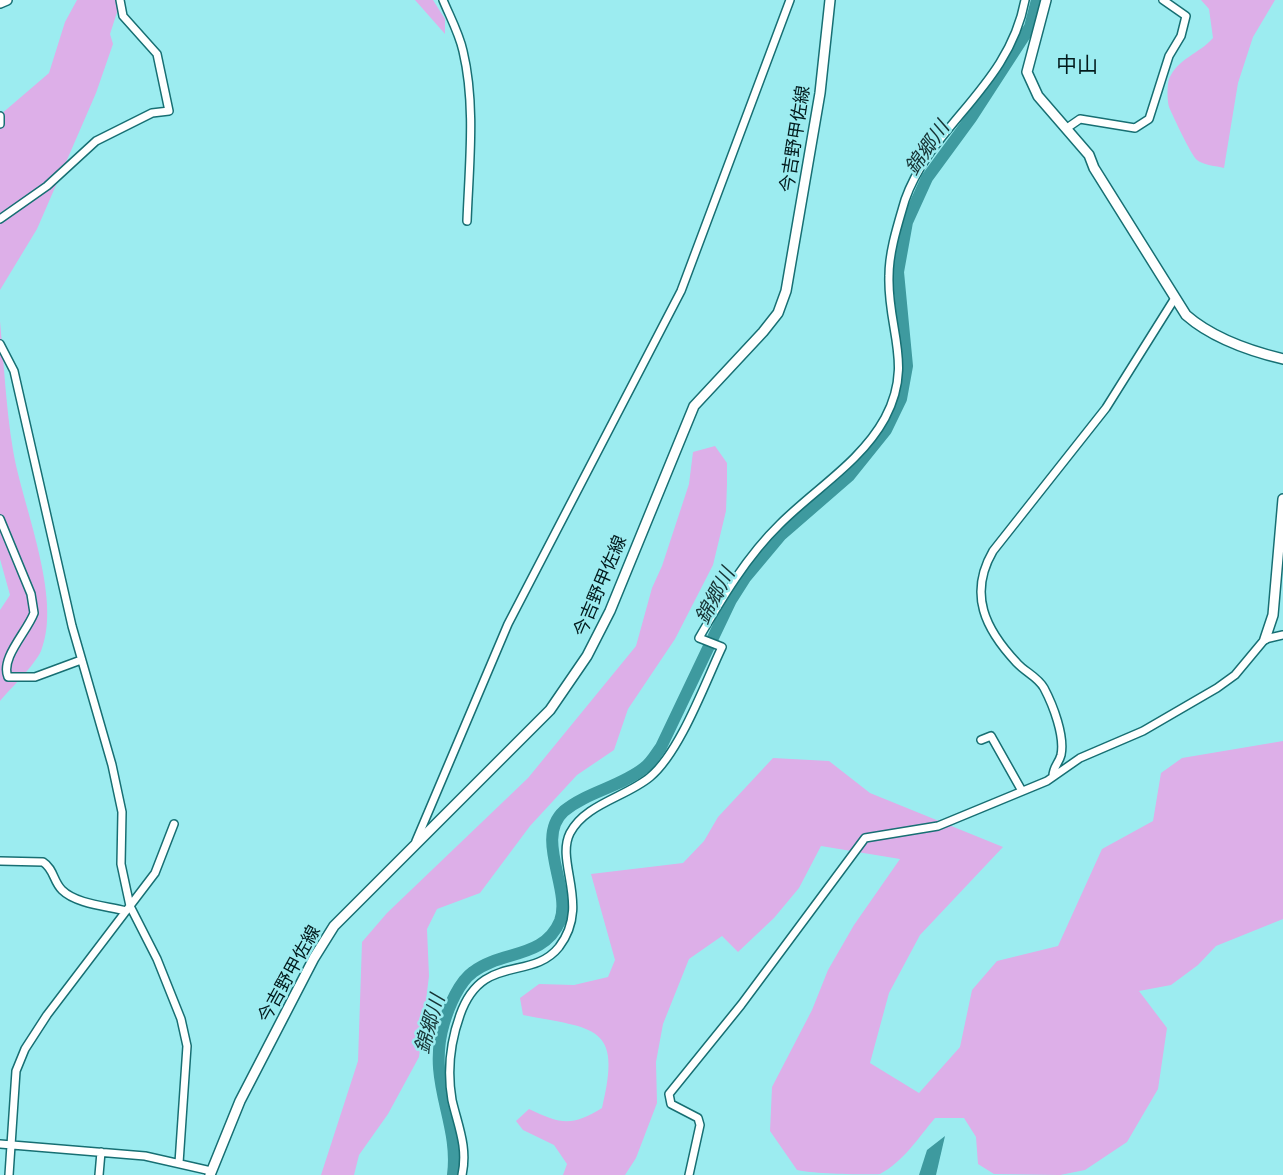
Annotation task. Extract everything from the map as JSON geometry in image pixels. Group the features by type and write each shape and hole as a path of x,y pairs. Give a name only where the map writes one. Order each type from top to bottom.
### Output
{"main road":[{"path":"0,3 7,0"},
{"name":"今吉野甲佐線","path":"211,1173 231,1120 314,958 334,926 550,710 569,684 610,611 694,406 764,332 778,313 786,291 812,146 830,0"},
{"path":"1046,0 1027,72 1038,96 1089,155 1094,168 1185,315 1196,324 1243,346 1283,359"},
{"path":"1265,639 1272,615 1283,499"}],"street":[{"path":"0,219 47,186 96,141 152,112 169,111 157,54 123,16 120,0"},
{"path":"443,0 463,50 467,71 470,162 468,221"},
{"path":"414,847 508,624 681,291 789,0"},
{"path":"462,1175 464,1144 452,1100 449,1068 452,1042 461,1013 471,993 494,973 549,957 560,946 573,913 573,888 566,848 569,835 588,813 633,789 660,767 679,737 722,646 699,639 716,609 767,537 859,452 884,419 900,374 888,277 906,200 930,152 995,72 1017,28 1025,0"},
{"path":"1067,128 1080,119 1135,128 1149,119 1169,56 1181,36 1186,16 1164,0"},
{"path":"0,117 0,124"},
{"path":"1053,776 1062,751 1054,714 1038,680 1018,664 990,628 984,614 980,582 985,565 993,551 1106,408 1175,298"},
{"path":"0,344 14,371 81,660 112,765 122,812 121,864 128,908 157,959 181,1019 187,1046 179,1163"},
{"path":"0,519 31,594 34,613 4,660 4,673 8,677 24,679 81,660"},
{"path":"689,1175 700,1125 699,1118 671,1104 669,1094 741,1005 859,844 869,836 938,826 1053,776 1080,758 1143,731 1217,688 1235,675 1265,639 1283,634"},
{"path":"981,740 991,736 1022,791"},
{"path":"9,1175 16,1071 25,1048 155,873 174,824"},
{"path":"0,861 43,862 53,872 63,892 75,898 128,908"},
{"path":"0,1144 144,1156 179,1163 211,1173"},
{"path":"99,1175 101,1152"}],"shaded area":[{"path":"77,0 121,0 110,34 113,44 96,93 37,229 0,290 0,115 49,73 65,22"},
{"path":"415,0 433,0 445,19 445,34"},
{"path":"1201,0 1275,0 1253,37 1238,83 1224,168 1197,160 1182,135 1168,101 1168,82 1173,72 1183,61 1213,38 1209,9"},
{"path":"0,321 13,450 39,551 47,605 46,629 41,651 28,670 0,701 0,610 10,595 0,559"},
{"path":"715,446 727,463 726,511 713,565 675,639 628,709 614,750 577,775 530,826 480,893 437,909 427,929 429,976 419,1057 388,1114 359,1155 354,1175 321,1175 358,1061 362,942 387,913 528,778 636,646 652,588 662,566 689,484 693,452"},
{"path":"1283,741 1283,919 1216,946 1198,965 1171,985 1139,991 1167,1028 1158,1089 1127,1142 1085,1170 1060,1175 994,1174 978,1164 976,1137 964,1118 935,1118 903,1156 880,1174 797,1170 770,1131 772,1087 812,1010 828,970 854,925 900,859 821,846 799,888 774,918 738,952 722,936 689,959 663,1024 656,1062 657,1103 636,1158 625,1175 563,1175 567,1164 554,1145 523,1130 516,1121 529,1109 550,1118 574,1121 602,1108 608,1080 605,1045 597,1035 585,1028 523,1015 520,998 539,984 574,985 608,977 615,960 591,874 683,863 704,841 718,817 773,758 829,761 870,793 1003,847 920,935 889,993 870,1063 919,1093 960,1047 972,990 997,961 1058,946 1102,849 1153,821 1161,773 1182,758"}],"water":[{"path":"945,1136 936,1175 919,1175 927,1150"}],"waterway":[{"name":"錦郷川","path":"453,1175 452,1137 439,1064 444,1023 455,995 468,976 484,965 533,948 553,933 560,921 562,908 552,835 556,822 573,804 635,775 647,766 661,747 731,600 745,578 781,535 849,476 886,430 901,399 907,366 898,272 907,222 927,178 971,118 1030,27 1037,0"}],"district":[{"name":"中山","path":"1077,65"}]}
